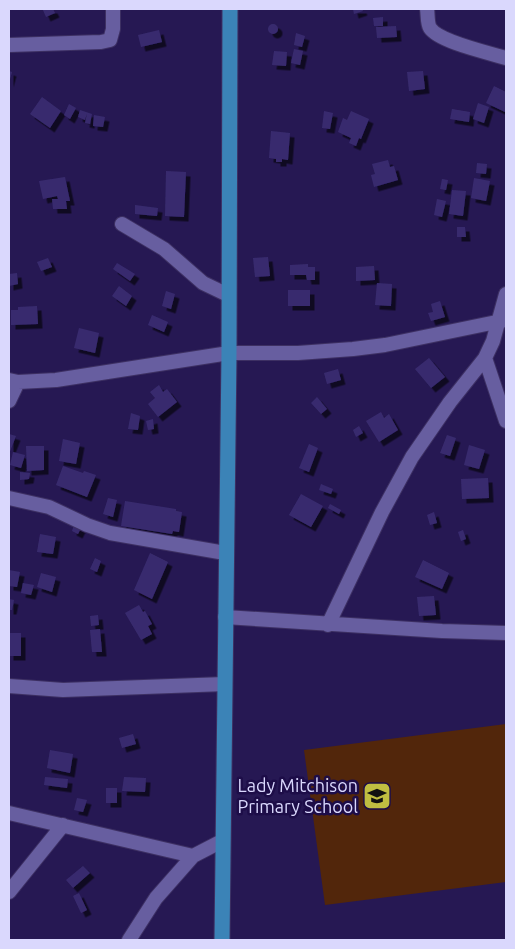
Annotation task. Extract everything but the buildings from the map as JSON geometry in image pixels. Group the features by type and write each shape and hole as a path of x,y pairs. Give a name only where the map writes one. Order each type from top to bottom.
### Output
{"main road":[{"path":"222,940 225,553 229,354 230,9"}],"street":[{"path":"9,45 101,42 110,40 113,28 113,9"},
{"path":"427,9 430,28 435,32 449,40 506,58"},
{"path":"122,224 164,249 203,283 228,296"},
{"path":"328,625 412,456 450,402 485,358 502,321 506,294"},
{"path":"9,401 14,381 74,378 229,354 298,353 353,349 385,345 502,321"},
{"path":"485,358 506,421"},
{"path":"9,498 48,507 87,525 110,533 225,553"},
{"path":"225,617 442,632 506,633"},
{"path":"9,686 64,690 225,684"},
{"path":"9,813 193,856"},
{"path":"9,892 63,825"},
{"path":"129,940 156,898 193,856 222,841"}],"shaded area":[{"path":"506,724 506,882 325,905 304,750"}],"place":[{"name":"Lady Mitchison Primary School","path":"377,796"}]}
